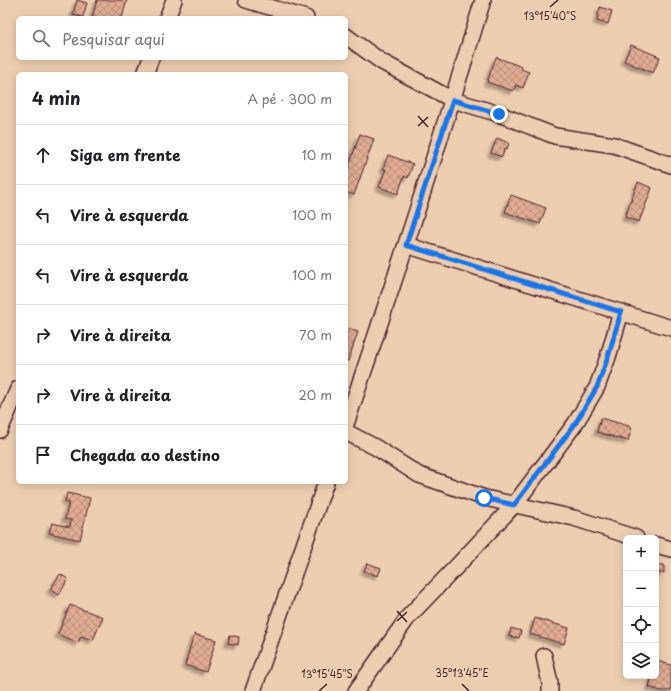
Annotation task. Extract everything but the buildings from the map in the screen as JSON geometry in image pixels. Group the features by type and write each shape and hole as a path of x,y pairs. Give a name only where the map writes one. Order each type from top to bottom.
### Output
{"street":[{"path":"168,16 174,0"},
{"path":"246,0 299,16"},
{"path":"348,418 453,100 483,0"},
{"path":"348,37 382,62 453,100 499,114 555,136 614,145 671,165"},
{"path":"146,72 150,60"},
{"path":"406,245 671,328"},
{"path":"356,691 409,616 514,505 575,424 597,387 608,357 621,312"},
{"path":"0,430 16,394"},
{"path":"348,433 375,447 420,475 484,498 574,518 627,535"},
{"path":"253,691 325,484"},
{"path":"659,546 671,550"},
{"path":"544,656 550,683 550,691"}],"route":[{"path":"484,498 514,505 575,424 597,387 608,357 621,312 406,245 453,100 499,114"}]}
